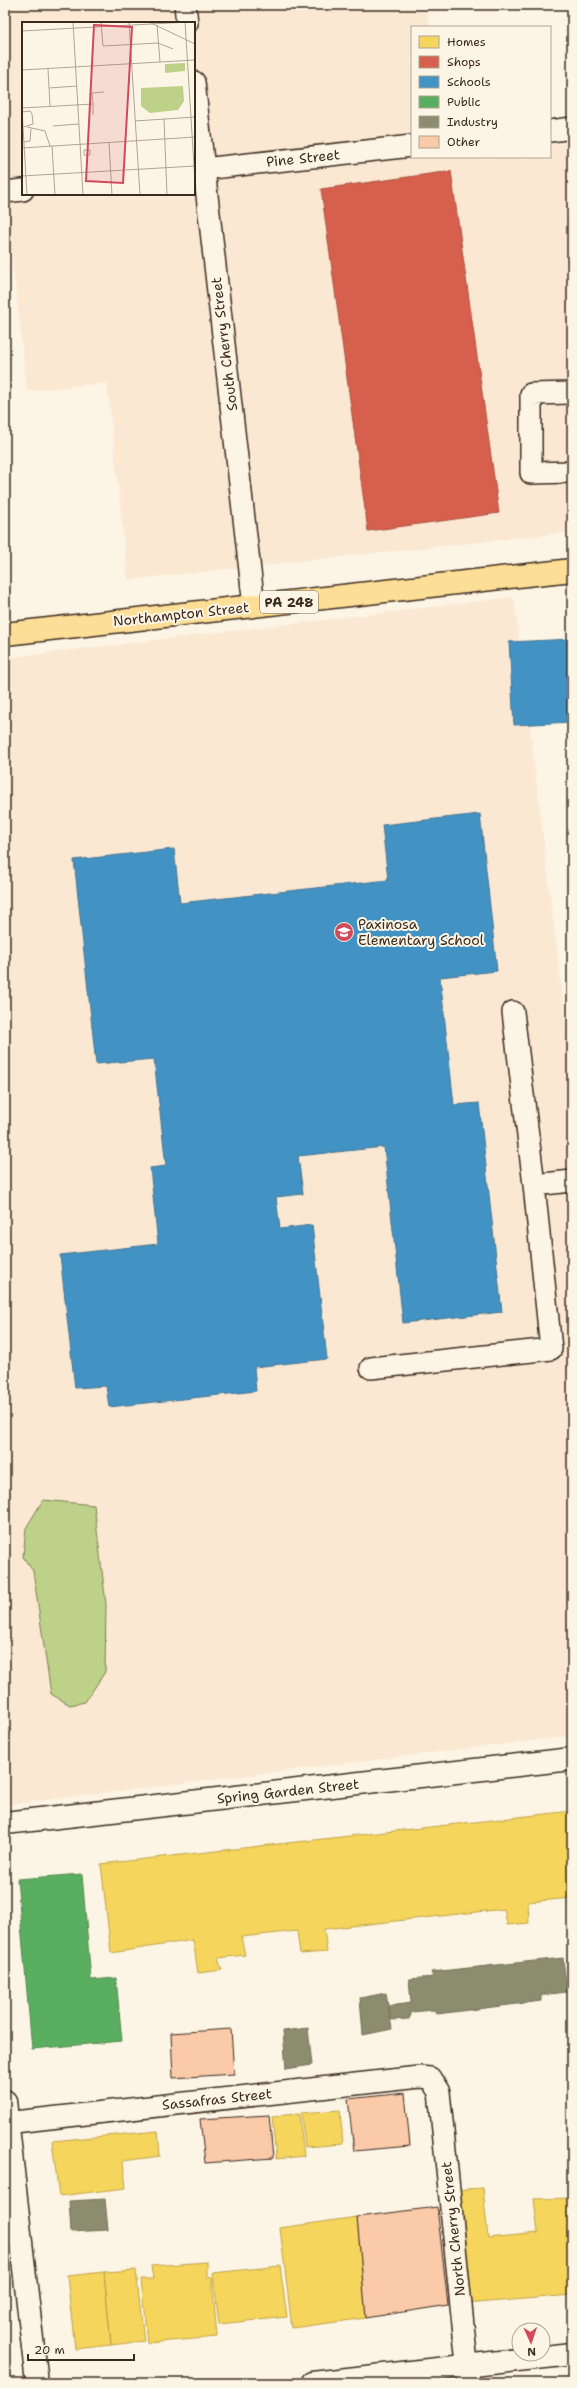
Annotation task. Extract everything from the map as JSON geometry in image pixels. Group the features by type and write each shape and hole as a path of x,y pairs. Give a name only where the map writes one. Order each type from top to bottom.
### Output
{"main road":[{"name":"Northampton Street","path":"5,634 572,570"}],"street":[{"name":"Spring Garden Street","path":"5,1823 572,1759"},
{"path":"5,2101 6,2123 37,2383"},
{"path":"312,2383 468,2374 572,2354"}],"lane":[{"path":"185,5 187,22"},
{"name":"South Cherry Street","path":"195,100 199,170 254,606"},
{"path":"551,131 572,128"},
{"name":"Pine Street","path":"199,170 411,146"},
{"path":"5,192 22,190"},
{"path":"572,394 531,394 531,473 572,472"},
{"path":"572,560 572,570"},
{"path":"371,1368 552,1349 513,1012"},
{"path":"534,1185 572,1180"},
{"name":"Sassafras Street","path":"6,2123 419,2077 430,2078"},
{"name":"North Cherry Street","path":"430,2078 440,2092 468,2374"}],"shaded area":[{"path":"5,5 427,5 429,26 411,26 411,158 551,158 551,121 572,118 572,532 128,580 107,383 27,391 5,195"},
{"path":"514,597 572,1074 572,1736 5,1805 5,658"}],"green space":[{"path":"43,1500 94,1505 106,1604 105,1672 85,1702 70,1705 51,1694 33,1571 23,1557 26,1528"}],"building: Homes":[{"path":"572,1811 572,1898 528,1902 529,1923 507,1925 504,1909 324,1929 327,1952 300,1954 297,1931 241,1937 245,1955 218,1958 222,1970 198,1973 193,1940 111,1953 101,1864"},
{"path":"340,2110 343,2144 305,2147 301,2113"},
{"path":"299,2114 304,2156 276,2159 272,2116"},
{"path":"158,2131 160,2156 123,2161 126,2188 59,2196 52,2141"},
{"path":"483,2188 488,2238 538,2233 534,2199 572,2198 572,2295 465,2304 451,2190"},
{"path":"357,2217 366,2318 292,2328 280,2228"},
{"path":"207,2262 207,2276 212,2277 217,2337 147,2343 141,2279 153,2279 151,2266"},
{"path":"280,2266 287,2317 219,2324 213,2273"},
{"path":"136,2270 144,2341 111,2345 104,2272"},
{"path":"104,2272 111,2345 75,2349 67,2276"}],"building: Shops":[{"path":"451,171 499,513 368,531 321,189"}],"building: Schools":[{"path":"571,639 572,722 514,725 509,642"},
{"path":"480,814 497,971 440,977 454,1105 479,1103 502,1312 403,1323 384,1147 298,1156 303,1194 276,1197 280,1229 312,1225 327,1359 254,1367 256,1391 109,1407 106,1386 75,1388 60,1255 158,1244 150,1168 166,1166 154,1059 96,1064 74,860 174,849 180,903 388,880 382,825"}],"building: Public":[{"path":"82,1874 91,1980 116,1978 122,2041 32,2049 17,1879"}],"building: Industry":[{"path":"563,1958 567,1992 541,1995 541,2001 437,2014 434,2010 412,2012 409,2019 391,2020 389,2006 411,2003 409,1979 433,1977 431,1972"},
{"path":"386,1993 392,2029 363,2035 360,1998"},
{"path":"308,2028 312,2065 286,2069 283,2031"},
{"path":"105,2199 108,2230 71,2232 69,2201"}],"building: Other":[{"path":"231,2029 234,2074 173,2078 171,2033"},
{"path":"405,2093 410,2146 354,2151 348,2099"},
{"path":"269,2115 273,2158 205,2163 200,2119"},
{"path":"437,2207 448,2305 366,2318 357,2217"}],"place":[{"name":"Paxinosa Elementary School","path":"344,932"}]}
